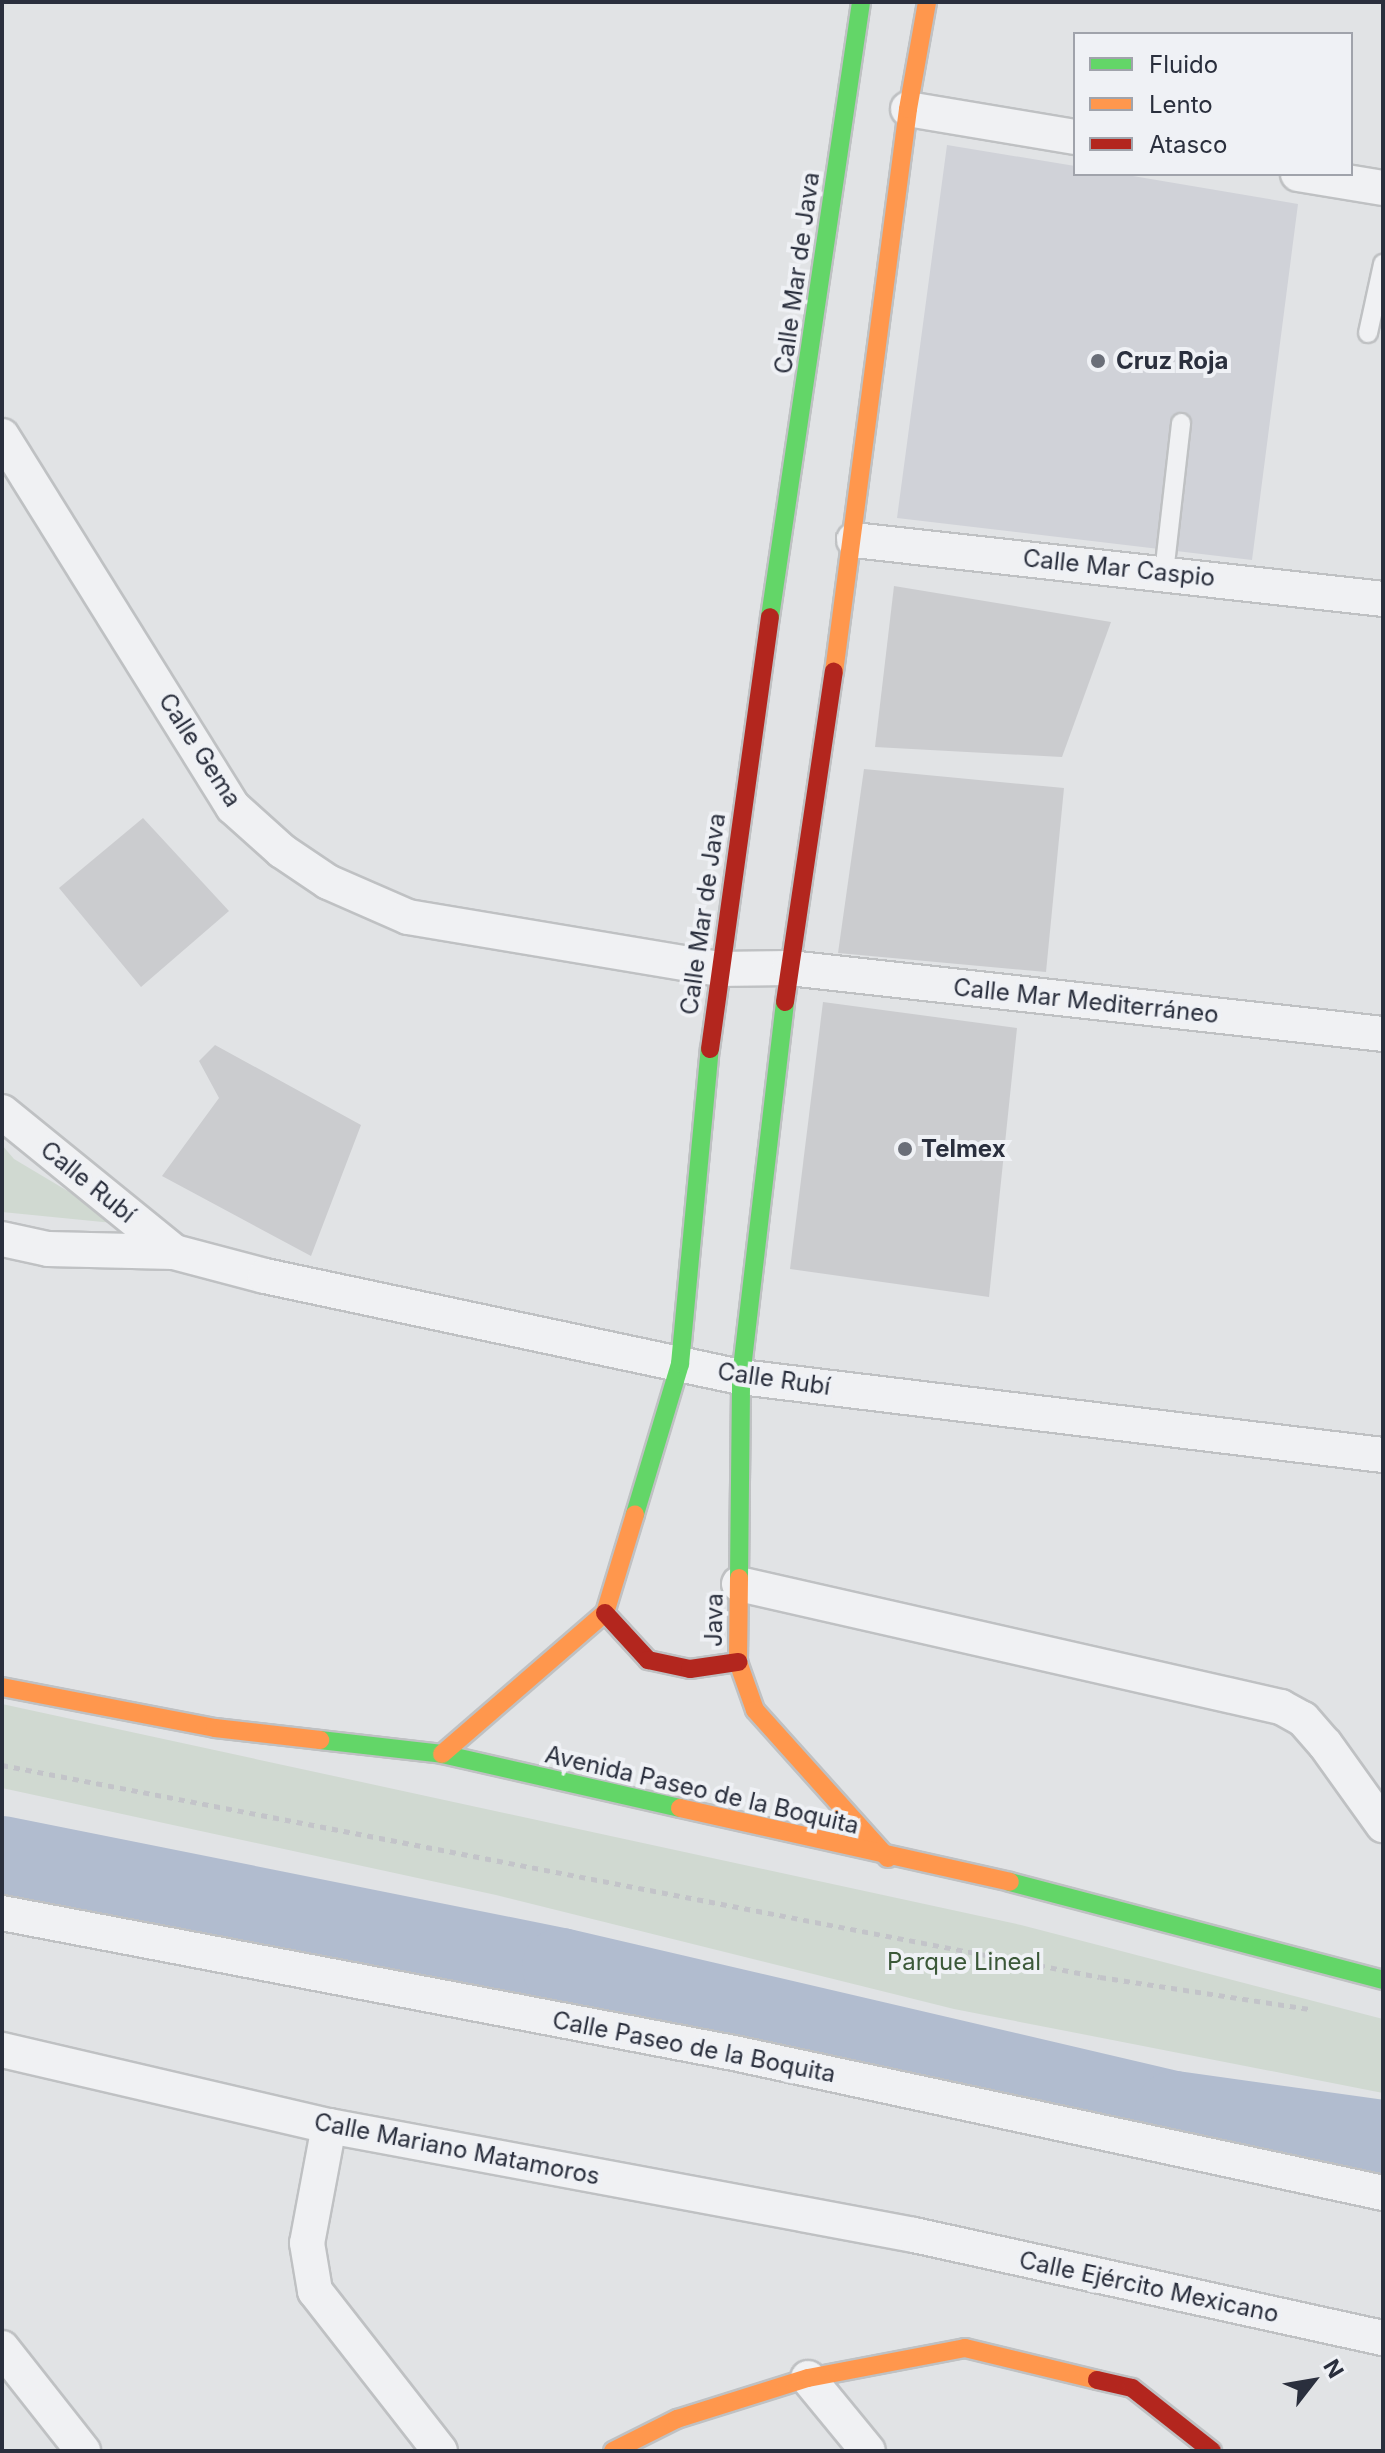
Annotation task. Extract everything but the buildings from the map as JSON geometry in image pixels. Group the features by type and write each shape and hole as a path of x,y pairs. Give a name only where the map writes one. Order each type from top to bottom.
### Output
{"street":[{"name":"Calle Mar de Java","path":"605,1613 680,1364 718,969 805,426 861,2"},
{"path":"741,1377 789,968 854,540 908,109 927,2"},
{"path":"908,109 1073,137"},
{"path":"1310,176 1383,188"},
{"path":"839,433 866,438"},
{"name":"Calle Gema","path":"2,436 233,807 282,851 328,882 408,917 718,969 789,968"},
{"name":"Calle Mar Caspio","path":"854,540 1383,599"},
{"name":"Calle Mar Mediterráneo","path":"789,968 1383,1034"},
{"name":"Calle Rubí","path":"2,1112 174,1252"},
{"name":"Calle Rubí","path":"2,1239 48,1249 174,1252 265,1276 741,1377 1383,1455"},
{"name":"Java","path":"741,1377 738,1662 755,1710 888,1858"},
{"path":"739,1584 1281,1707 1311,1728 1383,1825"},
{"path":"442,1754 605,1613 648,1660 690,1669 738,1662"},
{"name":"Avenida Paseo de la Boquita","path":"2,1687 215,1728 442,1754 888,1858 1025,1885 1383,1980"},
{"name":"Calle Paseo de la Boquita","path":"2,1913 734,2053 1383,2193"},
{"name":"Calle Mariano Matamoros","path":"2,2050 329,2126 914,2235"},
{"path":"329,2126 307,2243 315,2291 440,2451"},
{"name":"Calle Ejército Mexicano","path":"914,2235 1383,2338"},
{"path":"2,2348 83,2451"},
{"path":"613,2451 677,2419 808,2378 965,2348 1132,2388 1212,2451"},
{"path":"808,2378 868,2451"}],"lane":[{"path":"1368,333 1383,264"},
{"path":"1164,573 1181,423"}],"path":[{"path":"2,1765 1100,1977 1322,2011"}],"shaded area":[{"name":"Cruz Roja","path":"947,145 1073,166 1073,176 1133,176 1298,204 1252,560 897,518"}],"green space":[{"path":"2,1145 14,1159 123,1224 2,1212"},
{"name":"Parque Lineal","path":"2,1704 1021,1925 1383,2019 1383,2093 954,2009 496,1895 2,1788"}],"waterway":[{"path":"2,1855 561,1967 1174,2110 1383,2139"}],"traffic: fast":[{"path":"770,617 861,2"},
{"path":"739,1578 741,1377 785,1002"},
{"path":"635,1514 680,1364 710,1049"},
{"path":"320,1740 442,1754 680,1808"},
{"path":"1010,1882 1383,1980"}],"traffic: slow":[{"path":"834,672 908,109 927,2"},
{"path":"442,1754 605,1613 635,1514"},
{"path":"739,1578 738,1662 755,1710 888,1858"},
{"path":"2,1687 215,1728 320,1740"},
{"path":"680,1808 1010,1882"},
{"path":"613,2451 677,2419 808,2378 965,2348 1097,2380"}],"traffic: jam":[{"path":"710,1049 770,617"},
{"path":"785,1002 834,672"},
{"path":"605,1613 648,1660 690,1669 738,1662"},
{"path":"1097,2380 1132,2388 1212,2451"}],"place":[{"name":"Cruz Roja","path":"1098,361"},
{"name":"Telmex","path":"905,1149"}]}
